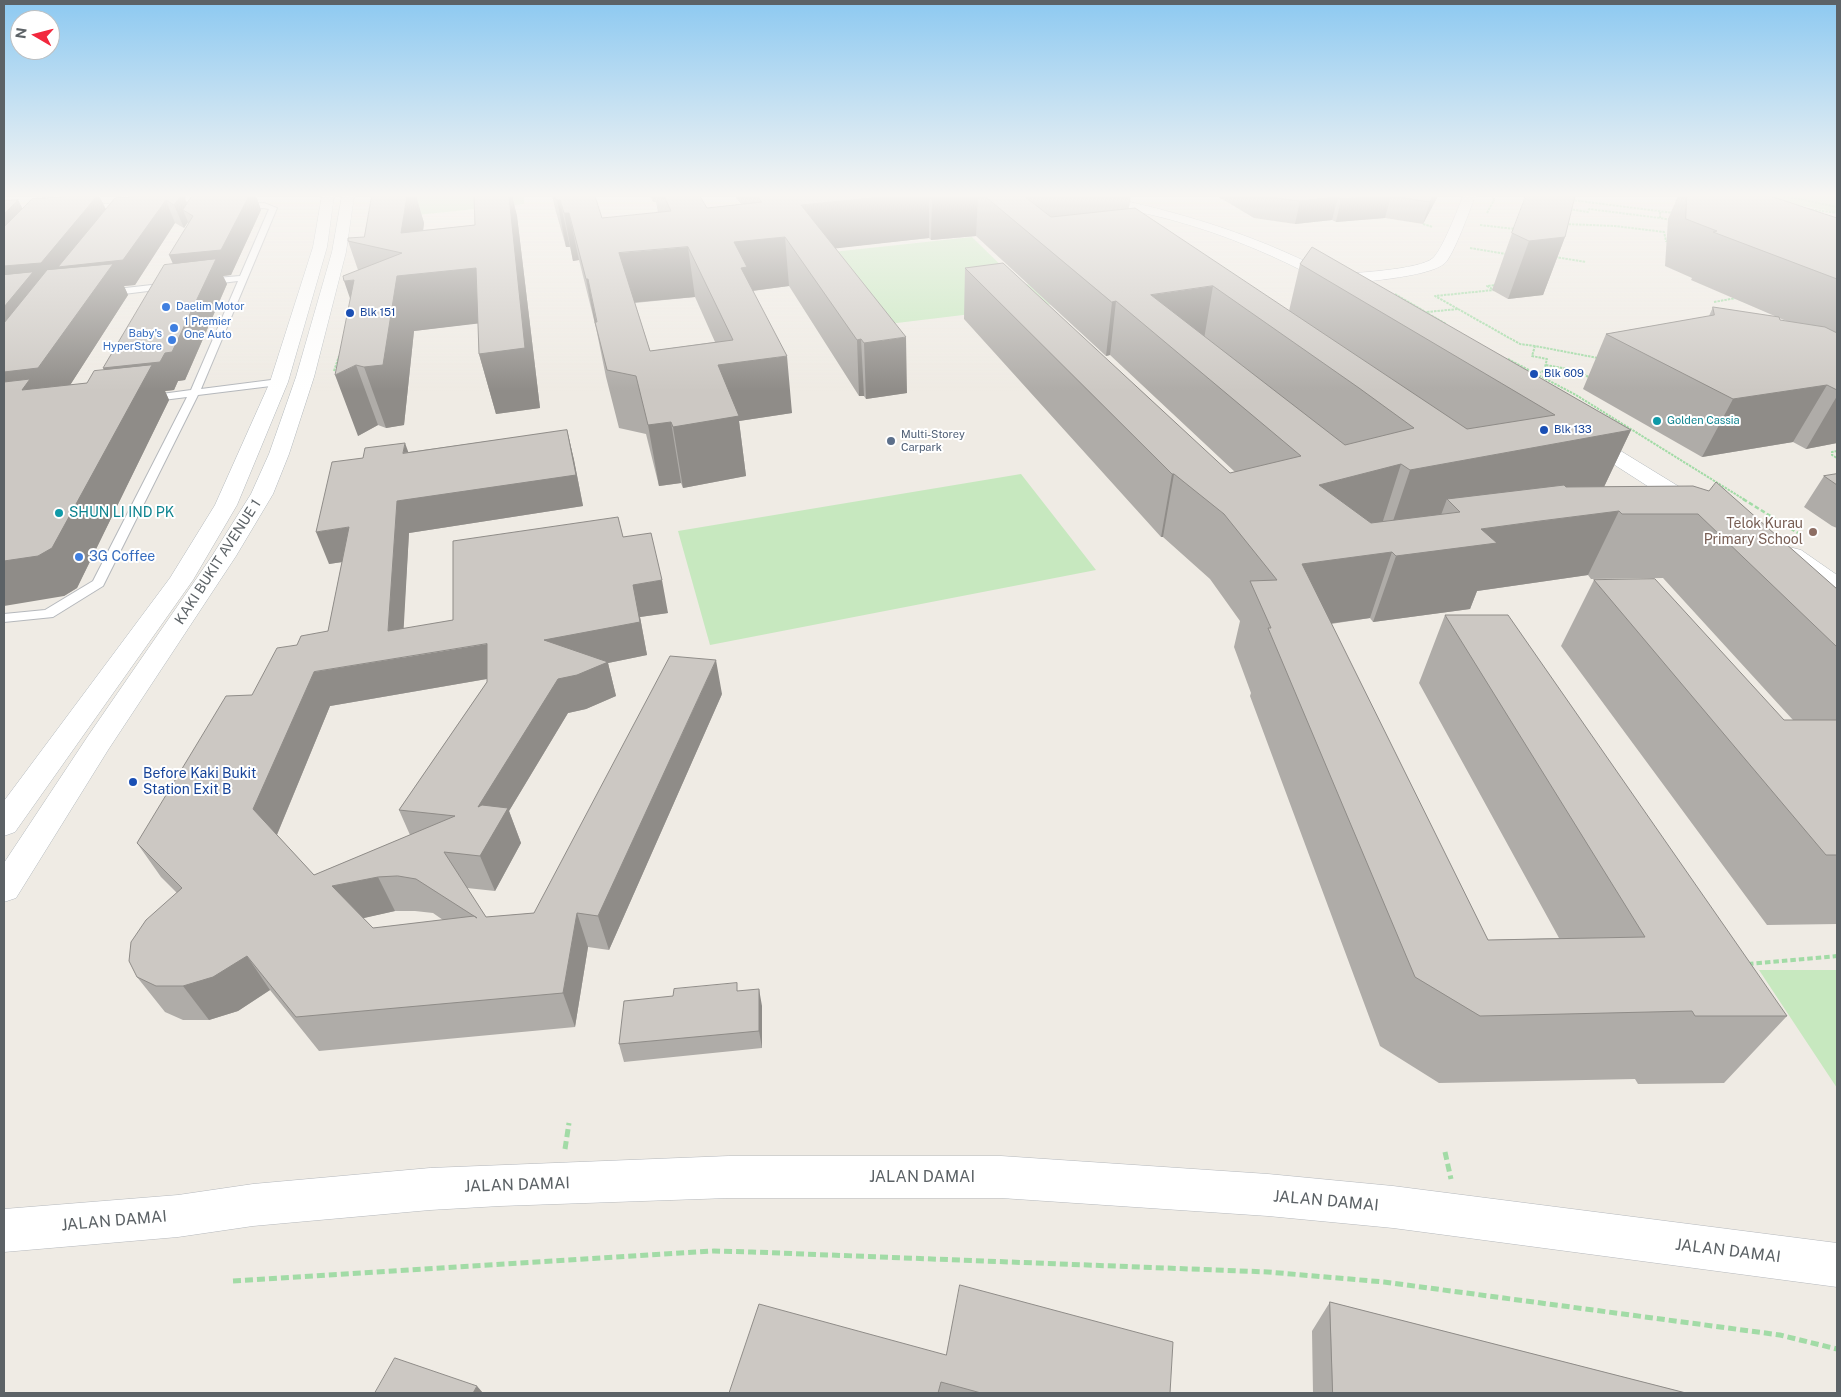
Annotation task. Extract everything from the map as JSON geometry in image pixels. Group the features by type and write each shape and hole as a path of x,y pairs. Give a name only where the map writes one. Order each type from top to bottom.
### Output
{"main road":[{"name":"KAKI BUKIT AVENUE 1","path":"4,824 181,580 226,506 279,382 316,261"},
{"name":"KAKI BUKIT AVENUE 1","path":"4,890 98,743 224,556 262,494 279,454 305,377 336,261"},
{"path":"1296,261 1337,279 1407,272 1432,265 1438,261"},
{"path":"1307,261 1360,294"},
{"path":"1579,426 1702,501"},
{"path":"1837,586 1776,553 1837,608"},
{"name":"JALAN DAMAI","path":"4,1231 178,1216 253,1205 430,1189 500,1185 729,1177 1001,1177 1393,1207 1837,1265"}],"lane":[{"path":"4,618 48,614 98,583 194,394 250,261"},
{"path":"193,283 243,278"},
{"path":"152,296 159,283"},
{"path":"94,294 159,283 175,285"},
{"path":"136,400 279,382"}],"path":[{"path":"1581,261 1586,262"},
{"path":"1497,285 1488,286 1494,290 1436,296 1520,344 1603,358"},
{"path":"1389,291 1449,326"},
{"path":"1714,302 1741,297"},
{"path":"1427,312 1458,309"},
{"path":"1534,374 1544,371 1547,359 1532,356 1535,346"},
{"path":"333,372 342,348"},
{"path":"1508,360 1576,396 1804,536"},
{"path":"1546,365 1579,372 1592,379"},
{"path":"1837,451 1832,452 1832,456 1837,458"},
{"path":"1746,964 1837,956"},
{"path":"233,1281 714,1251 1268,1272 1384,1282 1780,1335 1837,1350"}],"green space":[{"path":"828,261 997,261 1021,285 1106,276 1129,295 872,326"},
{"path":"1021,474 1096,570 710,645 678,531"},
{"path":"1759,970 1837,970 1837,1088"}],"building":[{"path":"4,261 43,261 41,263 4,266"},
{"path":"63,261 112,261 58,267"},
{"path":"215,261 172,352 165,353 160,362 103,368 164,265"},
{"path":"381,261 516,261 525,348 479,354 476,268 397,276 383,365 364,367 356,365 335,375 354,280 344,281 343,276"},
{"path":"581,261 622,261 650,351 733,340 695,261 744,261 747,267 741,268 787,356 718,365 739,416 673,427 671,422 648,425 636,376 607,370 595,322 597,322 588,279 586,279"},
{"path":"802,261 846,261 906,337 864,343 861,339 857,340"},
{"path":"1063,261 1215,261 1467,429 1555,415 1300,264 1302,261 1337,261 1631,430 1410,470 1401,464 1319,485 1371,523 1460,512 1447,499 1564,485 1566,487 1693,486 1709,491 1716,482 1837,589 1837,647 1698,514 1622,514 1619,511 1481,529 1497,543 1396,556 1392,552 1302,564 1488,940 1645,937 1445,615 1508,615 1787,1016 1695,1016 1692,1011 1480,1016 1415,977 1250,581 1277,580 1224,514 1172,474 965,268 1003,263 1230,473 1301,456 1116,301 1112,302","holes":["1213,286 1414,428 1345,445 1151,295"]},
{"path":"1790,261 1837,261 1837,279"},
{"path":"113,264 38,368 4,372 4,323 47,270"},
{"path":"33,272 4,307 4,275"},
{"path":"1713,307 1779,317 1780,320 1825,327 1837,333 1837,390 1827,385 1733,399 1606,334 1714,315"},
{"path":"152,365 52,548 38,556 4,561 4,382 30,379 22,390 87,383 94,371"},
{"path":"567,430 576,475 397,501 388,631 453,620 453,541 618,517 623,537 651,533 662,580 633,585 640,622 544,640 608,662 577,675 558,679 478,807 482,805 508,808 480,856 444,852 486,917 534,913 670,656 716,660 598,916 577,913 563,993 296,1017 247,956 213,977 183,986 156,986 137,977 129,961 131,942 146,920 182,888 137,843 226,696 252,695 277,648 297,645 301,636 328,631 349,527 316,532 332,462 363,458 365,448 405,443 403,453","holes":["487,644 487,682 399,810 455,816 314,875 253,809 314,672","398,876 416,879 474,916 373,928 332,886 378,877"]},
{"path":"1837,474 1837,485 1824,476"},
{"path":"1655,579 1784,720 1837,720 1837,855 1826,855 1594,580"},
{"path":"737,983 737,991 759,989 759,1031 619,1044 624,1001 673,996 674,989"},
{"path":"960,1285 1173,1342 1170,1393 981,1393 941,1382 938,1393 729,1393 759,1304 946,1355"},
{"path":"1330,1302 1686,1393 1333,1393"},
{"path":"395,1358 477,1386 473,1393 375,1393"}],"place":[{"name":"Daelim Motor","path":"166,307"},
{"name":"Blk 151","path":"350,313"},
{"name":"1 Premier One Auto","path":"174,328"},
{"name":"Baby's HyperStore","path":"172,340"},
{"name":"Blk 609","path":"1534,374"},
{"name":"Golden Cassia","path":"1657,421"},
{"name":"Blk 133","path":"1544,430"},
{"name":"Multi-Storey Carpark","path":"891,441"},
{"name":"SHUN LI IND PK","path":"59,513"},
{"name":"Telok Kurau Primary School","path":"1813,532"},
{"name":"3G Coffee","path":"79,557"},
{"name":"Before Kaki Bukit Station Exit B","path":"133,782"}]}
